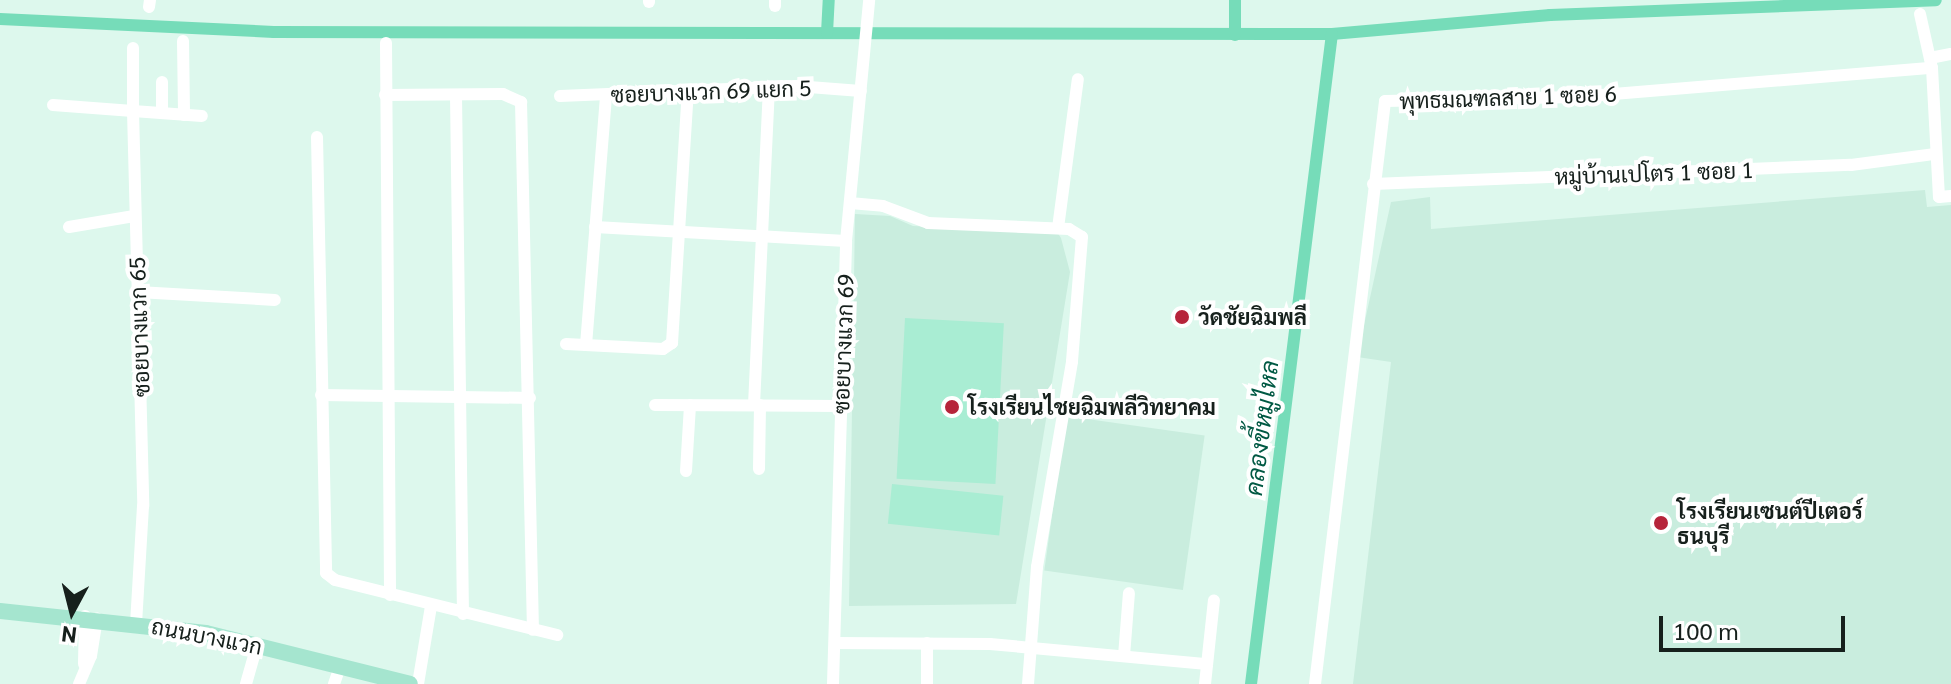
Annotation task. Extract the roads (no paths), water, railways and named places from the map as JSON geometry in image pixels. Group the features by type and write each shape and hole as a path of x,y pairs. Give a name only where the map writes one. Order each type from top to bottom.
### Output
{"main road":[{"name":"ถนนบางแวก","path":"4,612 136,623 257,645 410,684"}],"street":[{"name":"ซอยบางแวก 69","path":"833,684 846,241 868,3"},
{"path":"1920,14 1931,63 1939,197 1951,196"},
{"path":"183,41 184,115"},
{"path":"386,43 391,396 390,595"},
{"name":"ซอยบางแวก 65","path":"133,48 134,216 143,506 136,623"},
{"path":"1931,63 1951,54"},
{"name":"พุทธมณฑลสาย 1 ซอย 6","path":"1315,684 1385,101 1577,97 1931,63"},
{"path":"1058,228 1078,79"},
{"path":"162,82 162,113"},
{"path":"759,469 760,235 769,86"},
{"name":"ซอยบางแวก 69 แยก 5","path":"560,96 769,86 861,91"},
{"path":"566,344 663,349 672,343 688,91"},
{"path":"385,95 512,95 521,102 533,630"},
{"path":"456,95 463,397 463,614"},
{"path":"586,345 606,95"},
{"path":"53,105 202,116"},
{"path":"317,137 326,573 335,580 390,595 557,635"},
{"name":"หมู่บ้านเปโตร 1 ซอย 1","path":"1373,184 1851,165 1935,154"},
{"path":"850,203 883,206 928,223 1058,228 1080,233 1083,251 1072,362 1037,567 1028,684"},
{"path":"69,227 134,216"},
{"path":"595,227 846,241"},
{"path":"138,292 275,300"},
{"path":"321,395 530,398"},
{"path":"655,405 841,406"},
{"path":"686,471 690,405"},
{"path":"1124,656 1129,593"},
{"path":"1205,684 1214,600"},
{"path":"418,684 431,606"},
{"path":"79,684 84,664 91,656 91,617"},
{"path":"835,643 1032,647 1207,664"},
{"path":"927,643 927,684"},
{"path":"246,684 257,645"},
{"path":"334,684 340,667"}],"waterway":[{"path":"827,33 829,0"},
{"path":"1235,0 1235,35"},
{"path":"0,19 274,32 1332,34 1550,15 1936,0"},
{"name":"คลองขี้หมูไหล","path":"1251,684 1332,34"}],"place":[{"name":"วัดชัยฉิมพลี","path":"1182,317"},
{"name":"โรงเรียนไชยฉิมพลีวิทยาคม","path":"952,407"},
{"name":"โรงเรียนเซนต์ปีเตอร์ ธนบุรี","path":"1661,523"}]}
